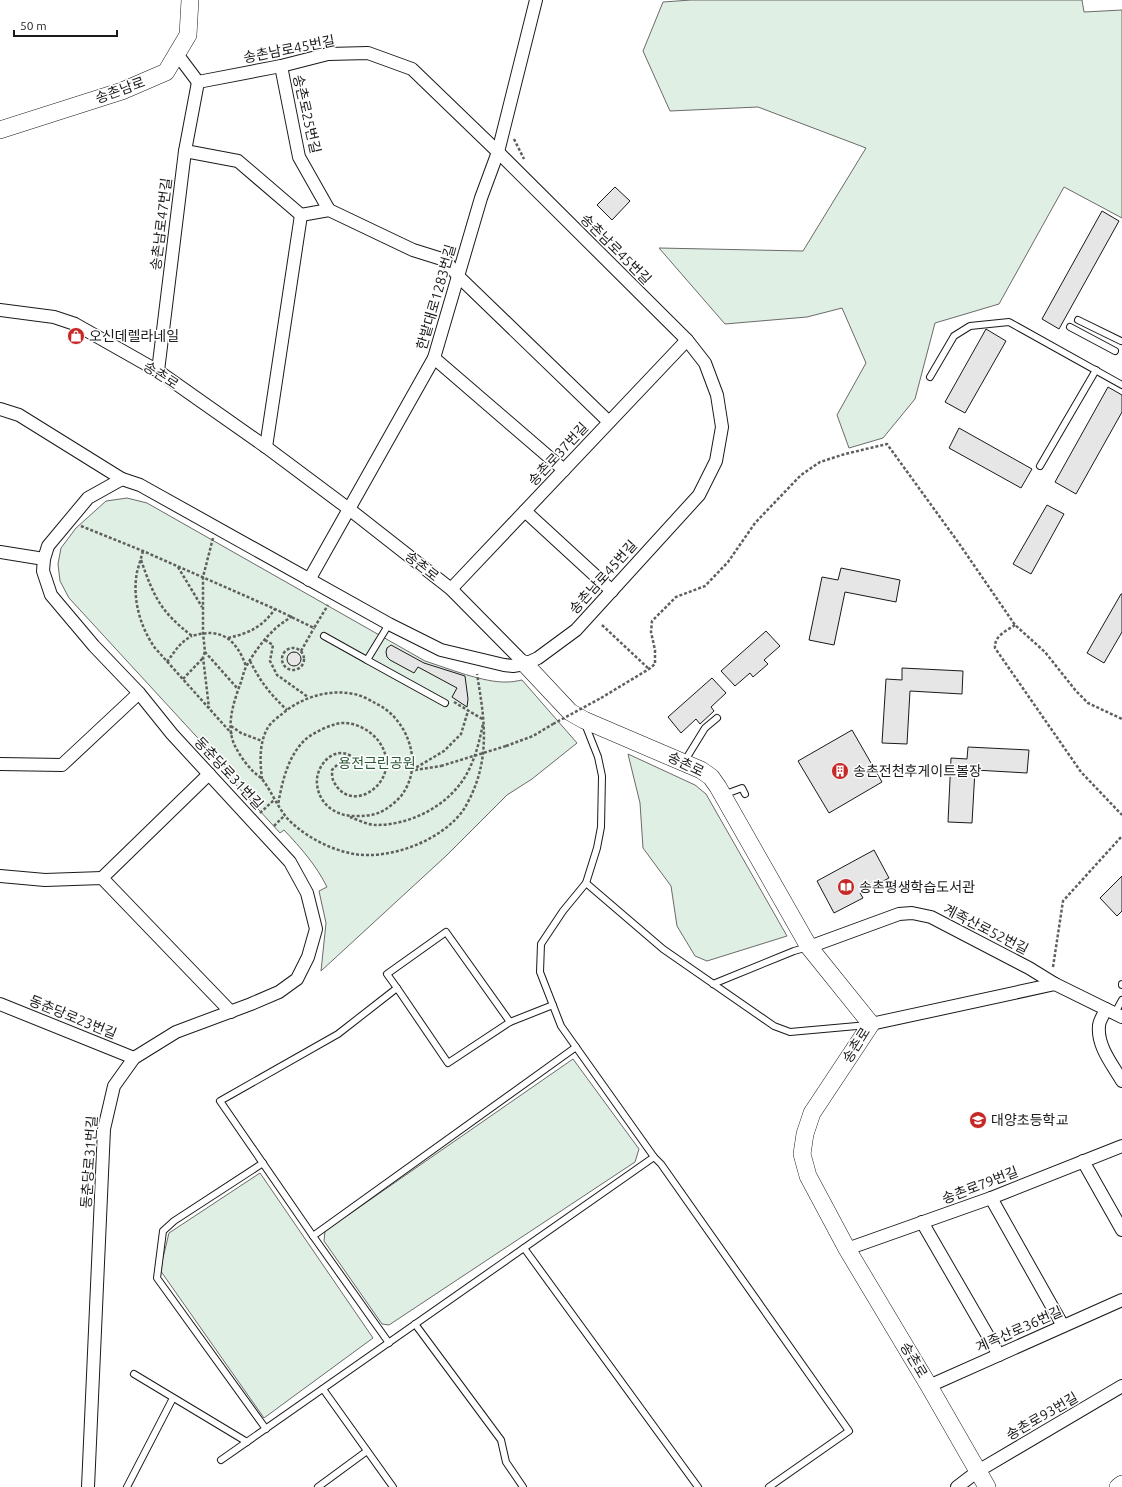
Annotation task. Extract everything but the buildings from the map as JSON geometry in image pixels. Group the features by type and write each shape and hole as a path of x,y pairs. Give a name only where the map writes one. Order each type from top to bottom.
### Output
{"street":[{"name":"송촌남로","path":"0,130 128,88 166,72 188,34 190,0"},
{"name":"한밭대로1283번길","path":"309,580 434,358 481,198 498,152 536,0"},
{"name":"송촌남로45번길","path":"198,82 281,66 328,54 368,53 412,69 498,152 687,340 705,363 717,395 722,427 716,461 699,495 576,630 538,658 525,664"},
{"path":"177,54 198,82"},
{"name":"송촌로25번길","path":"281,66 300,157 329,210"},
{"name":"송촌남로47번길","path":"158,371 186,151 198,82"},
{"path":"186,151 238,162 301,215"},
{"path":"301,215 329,210 413,250 445,260 458,276 609,422"},
{"path":"266,447 301,215"},
{"name":"송촌로","path":"0,310 54,317 75,324 158,371 350,508 451,589 570,712 584,720 684,762 701,770 711,777 724,795 809,947 871,1024 812,1113 805,1134 802,1154 808,1176 847,1249 929,1386 987,1487"},
{"name":"송촌로37번길","path":"451,589 687,340"},
{"path":"434,358 564,470"},
{"path":"0,409 19,415 122,479 140,485 309,580 441,650 504,665 513,666 525,664"},
{"name":"동춘당로31번길","path":"88,1487 104,1129 114,1086 134,1058 176,1032 232,1012 279,992 297,979 308,957 316,929 307,893 290,862 172,734 139,693 94,646 51,595 43,571 44,559 48,546 88,498 122,479"},
{"path":"525,511 612,591"},
{"path":"0,552 44,559"},
{"path":"0,764 62,765 139,693"},
{"path":"0,876 45,880 102,878 209,774"},
{"path":"102,878 232,1012"},
{"name":"계족산로52번길","path":"809,947 899,914 912,913 931,917 1030,968 1055,984 1114,1013"},
{"path":"871,1024 1055,984"},
{"name":"동춘당로23번길","path":"0,1004 134,1058"},
{"path":"1114,1013 1099,1025 1100,1038 1104,1050 1122,1081"},
{"name":"송촌로79번길","path":"847,1249 991,1198 1122,1146"},
{"path":"1083,1161 1122,1230"},
{"path":"991,1198 1064,1326"},
{"path":"922,1222 999,1354"},
{"name":"계족산로36번길","path":"929,1386 1122,1300"},
{"name":"송촌로93번길","path":"978,1471 1122,1386"},
{"path":"957,1487 978,1471"},
{"path":"1118,1487 1122,1484"}],"lane":[{"path":"1078,320 1121,341"},
{"path":"930,377 954,336 970,326 1009,322 1122,385"},
{"path":"1070,327 1116,351"},
{"path":"1040,466 1096,370"},
{"path":"367,660 390,624"},
{"path":"324,636 445,703"},
{"path":"684,762 705,728 717,718"},
{"path":"584,720 598,757 602,776 601,827 586,883 563,910 541,944 540,972 561,1026 654,1157 661,1164 849,1431 769,1487"},
{"path":"724,795 742,788 746,794"},
{"path":"586,883 663,949 774,1026 790,1032 871,1024"},
{"path":"510,1022 446,932 387,974 448,1063 510,1022 553,1005"},
{"path":"713,984 794,951 809,947"},
{"path":"389,1343 220,1101 338,1034 397,988"},
{"path":"1114,1013 1122,1000"},
{"path":"313,1236 576,1047"},
{"path":"221,1460 654,1157"},
{"path":"263,1163 174,1221 163,1231 157,1278 266,1429"},
{"path":"524,1248 698,1487"},
{"path":"415,1324 501,1440 506,1462 523,1487"},
{"path":"134,1374 247,1442"},
{"path":"323,1389 393,1487"},
{"path":"127,1487 173,1398"},
{"path":"318,1487 367,1452"}],"path":[{"path":"512,132 517,146 525,160"},
{"path":"412,770 441,766 533,736 602,698 649,669 655,664 655,650 651,632 652,621 676,597 705,586 728,562 755,523 801,475 820,462 845,454 887,444 958,542 1015,625 1045,652 1076,691 1088,703 1122,719"},
{"path":"77,524 292,616 314,628"},
{"path":"183,679 203,657 205,652 203,633 203,577 213,538"},
{"path":"143,551 137,573 136,598 141,624 148,638 167,662 232,734"},
{"path":"141,560 149,585 160,605 170,618 192,636"},
{"path":"178,566 203,609"},
{"path":"301,651 328,605"},
{"path":"228,638 251,631 261,624 275,609"},
{"path":"292,616 273,631 246,666 233,706 231,726 232,734 235,746 251,769 262,779 274,800 293,824 325,846 340,851 356,854 379,855 409,848 431,838 451,823 464,809 477,783 484,757 484,720 477,674"},
{"path":"602,625 649,669"},
{"path":"1015,625 998,638 995,642 995,648 1081,772 1122,814"},
{"path":"167,662 183,641 192,636 203,633 221,635 228,638 242,654 246,666"},
{"path":"265,640 273,645 270,661 277,675 308,697"},
{"path":"294,648 301,651 304,657 301,667 295,670 288,669 282,660 287,650 294,648"},
{"path":"205,652 238,690"},
{"path":"203,657 209,708"},
{"path":"250,660 263,685 287,710"},
{"path":"262,779 260,761 262,741 267,728 287,710 308,697 332,692 358,695 379,705 393,715 404,731 413,751 412,770 406,790 396,802 383,811 371,816 347,817"},
{"path":"454,702 484,720"},
{"path":"412,770 444,751 461,734 468,711"},
{"path":"278,805 280,790 288,766 296,750 307,738 319,731 345,723 363,728 374,736 382,745 386,759 385,773 378,786 368,794 354,797 342,792 334,781 332,770 341,761 351,756 346,752 338,752 327,758 320,770 317,783 321,797 326,805 336,813 374,825 404,822 425,814 443,802 460,784 471,766 484,720"},
{"path":"231,726 262,741"},
{"path":"260,813 274,800"},
{"path":"272,828 285,815"},
{"path":"1053,967 1062,901 1122,836"}],"green space":[{"path":"691,0 1082,0 1084,12 1122,10 1122,218 1064,187 999,304 935,323 915,399 883,438 849,448 837,415 866,363 842,308 807,317 725,324 659,248 803,251 866,148 758,107 670,111 643,51 663,2"},
{"name":"용전근린공원","path":"127,498 147,503 425,661 498,682 513,682 522,680 577,743 532,779 507,795 447,855 321,971 326,923 319,891 327,887 318,871 308,857 284,830 280,833 227,775 230,773 69,598 60,581 58,564 61,548 76,528 106,501"},
{"path":"628,754 695,785 706,794 787,936 707,961 695,956 677,926 671,886 643,848 640,803"},
{"path":"573,1059 639,1149 635,1162 389,1325 382,1324 324,1241 325,1231"},
{"path":"260,1173 373,1338 264,1418 160,1270 169,1233"}],"place":[{"name":"오신데렐라네일","path":"76,336"},
{"name":"송촌전천후게이트볼장","path":"840,771"},
{"name":"송촌평생학습도서관","path":"846,887"},
{"name":"대양초등학교","path":"978,1120"}]}
